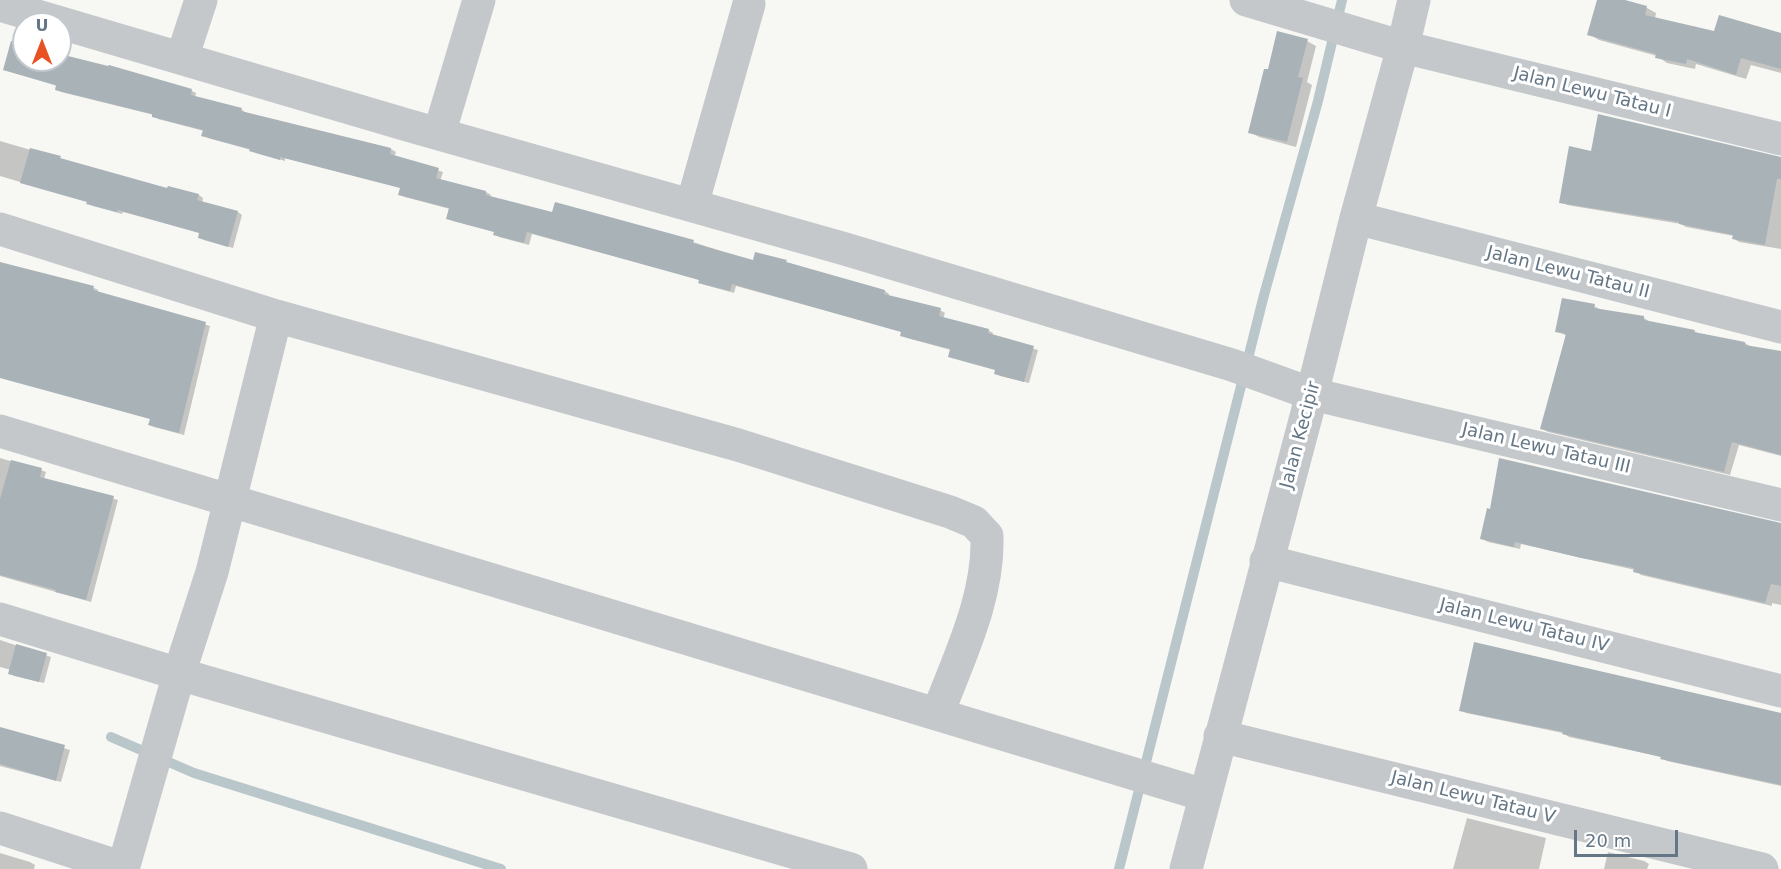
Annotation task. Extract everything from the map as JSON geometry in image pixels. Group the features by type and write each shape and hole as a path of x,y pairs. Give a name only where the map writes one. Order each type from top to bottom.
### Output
{"street":[{"path":"182,58 201,0"},
{"path":"439,134 479,0"},
{"name":"Jalan Lewu Tatau I","path":"1246,0 1404,47 1781,139"},
{"name":"Jalan Kecipir","path":"1185,869 1312,394 1356,218 1404,47 1414,0"},
{"path":"692,205 749,4"},
{"name":"Jalan Lewu Tatau III","path":"0,5 439,134 856,252 1265,375 1312,394 1781,505"},
{"name":"Jalan Lewu Tatau II","path":"1356,218 1781,327"},
{"path":"0,229 276,316 738,445 950,512 974,522 987,536 988,554 978,606 938,713"},
{"path":"0,828 123,869 179,674 212,572 276,316"},
{"path":"0,431 1204,795"},
{"name":"Jalan Lewu Tatau IV","path":"1266,561 1781,691"},
{"path":"0,619 179,674 851,869"},
{"name":"Jalan Lewu Tatau V","path":"1220,736 1762,869"}],"building":[{"path":"1597,0 1625,0 1647,6 1645,15 1714,31 1719,15 1781,33 1781,69 1741,58 1736,75 1687,59 1686,64 1655,58 1656,54 1587,35"},
{"path":"1277,31 1308,39 1298,77 1303,78 1287,142 1248,133 1264,69 1268,69"},
{"path":"12,41 12,72 72,72 72,57 109,65 192,89 191,95 242,108 241,111 391,148 390,154 439,168 436,178 486,191 486,195 552,212 555,202 694,240 693,243 753,260 755,252 787,260 786,262 885,290 884,294 941,308 939,316 989,329 988,333 1034,346 1024,382 994,374 995,370 948,357 950,349 900,336 901,332 732,284 730,291 698,283 699,280 527,232 524,243 493,235 494,232 446,219 449,208 398,195 400,188 249,151 250,149 201,136 203,130 152,117 152,114 55,90 56,85 3,70"},
{"path":"1598,114 1781,157 1781,179 1777,179 1765,245 1732,239 1733,235 1679,224 1679,222 1559,203 1569,146 1591,151"},
{"path":"30,148 167,188 168,186 199,194 197,200 238,211 228,247 198,238 199,233 118,210 117,212 86,204 87,202 20,183"},
{"path":"0,262 94,286 93,290 206,322 179,433 148,425 150,419 0,378"},
{"path":"1562,298 1595,304 1594,308 1644,316 1644,320 1745,342 1745,345 1781,351 1781,455 1732,442 1724,472 1540,429 1566,334 1555,332"},
{"path":"1499,458 1781,523 1781,586 1771,584 1765,603 1633,572 1634,568 1515,542 1514,547 1480,539 1487,508 1490,509"},
{"path":"11,460 42,468 40,477 114,496 86,600 0,575 0,499"},
{"path":"1474,642 1781,713 1781,785 1660,759 1661,757 1562,734 1563,732 1459,711"},
{"path":"16,644 47,653 39,682 8,674"},
{"path":"0,727 65,745 56,781 0,764"}],"waterway":[{"path":"1119,869 1264,295 1318,101 1342,0"},
{"path":"111,737 194,773 501,869"}]}
